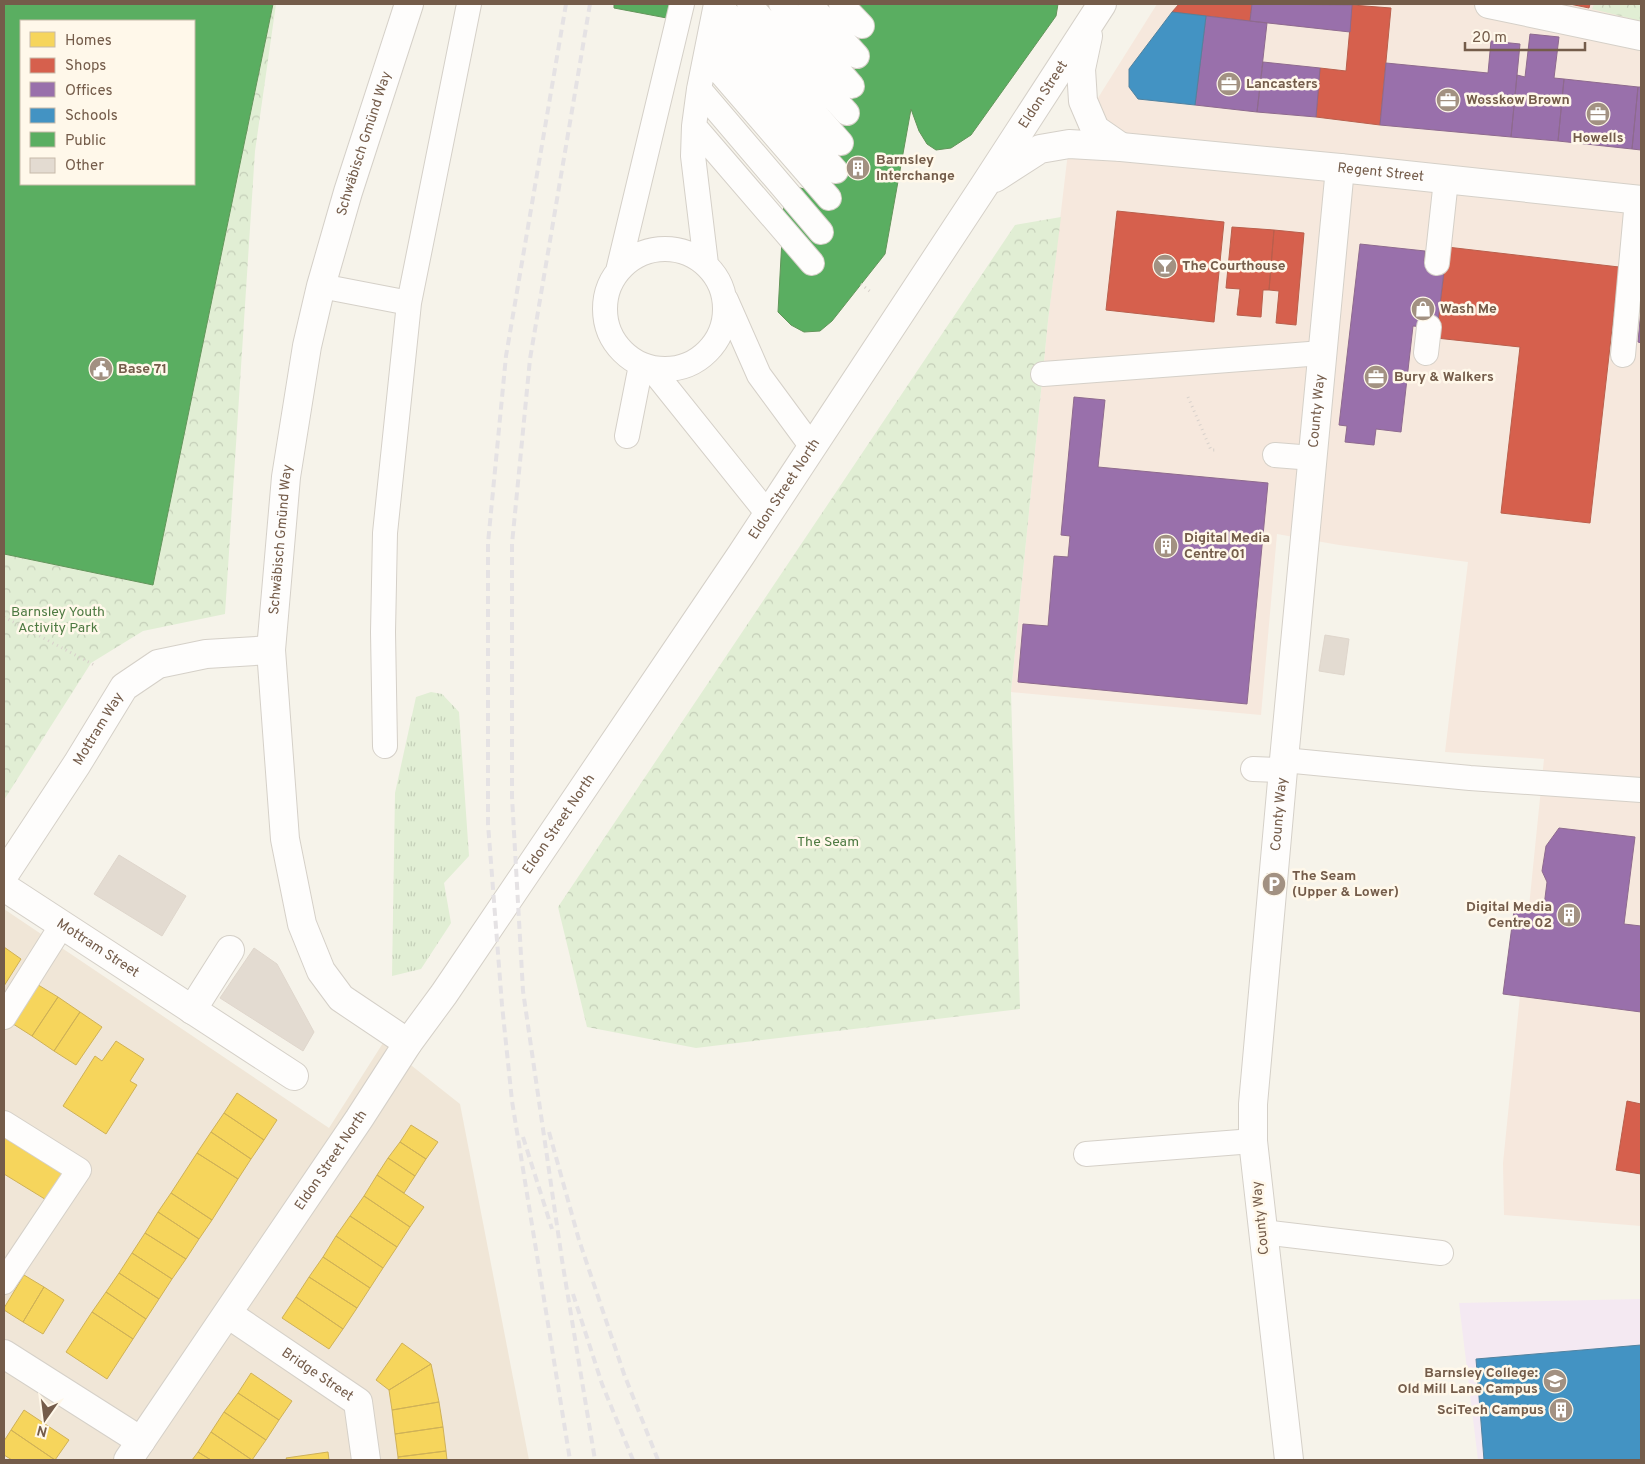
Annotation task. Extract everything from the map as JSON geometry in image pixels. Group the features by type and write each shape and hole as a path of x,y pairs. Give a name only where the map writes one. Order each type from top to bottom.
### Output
{"street":[{"name":"Schwäbisch Gmünd Way","path":"408,1043 341,998 321,971 302,924 284,839 271,650 286,477 307,346 348,192 409,4"},
{"path":"1489,4 1641,36"},
{"path":"1097,12 1081,69 1083,102 1096,129 1121,147"},
{"name":"Eldon Street","path":"984,186 1097,12"},
{"name":"Regent Street","path":"984,186 1040,149 1069,144 1121,147 1340,168 1639,200"},
{"name":"County Way","path":"1289,1460 1252,1141 1253,1104 1283,765 1340,168"},
{"name":"Eldon Street North","path":"135,1451 359,1119 408,1043 444,994 768,514 984,186"},
{"name":"Mottram Way","path":"4,875 124,687 158,664 206,654 271,650"},
{"name":"Mottram Street","path":"4,887 294,1076"},
{"path":"192,1010 230,950"},
{"name":"Bridge Street","path":"228,1314 358,1402 366,1460"},
{"path":"4,1354 135,1451"}],"lane":[{"path":"385,746 383,632 385,533 410,303 469,4"},
{"path":"618,271 682,4"},
{"path":"706,264 693,156 694,126 699,89 717,4"},
{"path":"717,4 842,143"},
{"path":"749,4 847,114"},
{"path":"781,4 852,86"},
{"path":"810,4 857,56"},
{"path":"841,4 862,26"},
{"path":"711,29 836,172"},
{"path":"706,56 829,198"},
{"path":"699,89 821,232"},
{"path":"694,126 812,263"},
{"path":"1437,263 1446,180"},
{"path":"1623,355 1639,200"},
{"path":"768,514 646,367 626,355 613,341 606,324 604,306 608,288 618,271 632,258 650,250 670,248 690,253 706,264 718,280 759,375 812,447"},
{"path":"322,286 410,303"},
{"path":"646,367 671,370 691,364 707,353 719,337 726,319 725,299"},
{"path":"1426,353 1429,327"},
{"path":"1043,374 1322,353"},
{"path":"627,436 646,367"},
{"path":"1275,455 1313,458"},
{"path":"1253,769 1283,765 1641,790"},
{"path":"4,1018 62,925"},
{"path":"4,1123 79,1170 4,1282"},
{"path":"1086,1154 1252,1141"},
{"path":"1263,1232 1441,1253"}],"path":[{"path":"1174,364 1211,450 1216,450"},
{"path":"4,617 91,662 124,687"}],"shaded area":[{"path":"1157,4 1641,4 1641,1226 1504,1215 1503,1163 1544,759 1445,752 1468,562 1339,545 1277,534 1261,715 1011,692 1048,321 1069,144"},
{"path":"4,909 329,1128 383,1043 460,1104 529,1460 4,1460"},
{"name":"Barnsley College: Old Mill Lane Campus","path":"1641,1299 1641,1460 1478,1460 1459,1303"}],"green space":[{"name":"Barnsley Youth Activity Park","path":"273,4 276,4 255,151 225,614 143,631 91,663 4,800 4,554 153,585"},
{"path":"1594,4 1641,4 1641,21 1592,9"},
{"name":"The Seam","path":"1061,217 1048,321 1011,692 1020,1009 696,1048 587,1027 558,907 1015,225"},
{"path":"431,692 442,694 459,712 469,856 444,883 451,923 421,969 392,976 395,793 416,697"}],"building: Homes":[{"path":"4,947 21,959 4,986"},
{"path":"35,983 58,997 32,1036 10,1022"},
{"path":"58,997 80,1012 54,1051 32,1036"},
{"path":"80,1012 102,1027 76,1065 54,1051"},
{"path":"116,1041 144,1059 130,1081 137,1085 106,1134 63,1106 95,1056 102,1061"},
{"path":"237,1093 277,1120 264,1140 224,1113"},
{"path":"224,1113 264,1140 251,1159 211,1132"},
{"path":"411,1125 438,1142 426,1159 400,1142"},
{"path":"211,1132 251,1159 238,1179 197,1153"},
{"path":"4,1137 64,1174 48,1201 4,1174"},
{"path":"400,1142 426,1159 415,1176 388,1158"},
{"path":"197,1153 238,1179 212,1220 171,1193"},
{"path":"388,1158 415,1176 404,1193 377,1175"},
{"path":"377,1175 424,1207 410,1227 364,1196"},
{"path":"171,1193 212,1220 199,1239 158,1212"},
{"path":"364,1196 410,1227 397,1247 350,1216"},
{"path":"158,1212 199,1239 186,1259 145,1233"},
{"path":"350,1216 397,1247 383,1268 336,1236"},
{"path":"145,1233 186,1259 172,1279 132,1253"},
{"path":"336,1236 383,1268 370,1288 323,1257"},
{"path":"132,1253 172,1279 159,1299 119,1273"},
{"path":"323,1257 370,1288 357,1308 309,1277"},
{"path":"119,1273 159,1299 146,1319 106,1292"},
{"path":"24,1275 44,1287 23,1322 4,1310 4,1308"},
{"path":"309,1277 357,1308 343,1329 296,1297"},
{"path":"44,1287 64,1300 43,1334 23,1322"},
{"path":"106,1292 146,1319 133,1339 92,1312"},
{"path":"296,1297 343,1329 329,1349 282,1318"},
{"path":"92,1312 133,1339 107,1379 66,1352"},
{"path":"402,1343 431,1364 389,1390 376,1380"},
{"path":"431,1364 439,1402 392,1410 389,1390"},
{"path":"251,1373 292,1401 279,1420 238,1393"},
{"path":"238,1393 279,1420 266,1440 224,1412"},
{"path":"439,1402 443,1427 395,1434 392,1410"},
{"path":"24,1410 69,1440 55,1460 11,1430"},
{"path":"224,1412 266,1440 252,1460 211,1432"},
{"path":"443,1427 446,1451 398,1457 395,1434"},
{"path":"11,1430 55,1460 12,1460 4,1455 4,1441"},
{"path":"211,1432 252,1460 211,1460 198,1452"},
{"path":"446,1451 447,1460 398,1460 398,1457"},
{"path":"198,1452 211,1460 192,1460"},
{"path":"328,1452 329,1460 287,1460 286,1458"}],"building: Shops":[{"path":"1179,4 1252,4 1250,21 1172,12"},
{"path":"1570,4 1590,4 1589,8"},
{"path":"1352,5 1391,8 1380,125 1316,117 1320,68 1346,71"},
{"name":"The Courthouse","path":"1117,211 1224,222 1214,322 1106,310"},
{"path":"1232,227 1274,230 1269,290 1263,290 1261,317 1237,315 1240,289 1226,288"},
{"path":"1274,230 1304,233 1296,325 1276,323 1279,291 1269,290"},
{"path":"1447,247 1619,267 1590,523 1501,513 1520,347 1436,338"},
{"path":"1627,1101 1641,1104 1641,1174 1616,1170"}],"building: Offices":[{"path":"1252,4 1352,5 1350,32 1250,21"},
{"name":"Lancasters","path":"1206,16 1267,23 1257,112 1195,105"},
{"path":"1530,34 1559,37 1554,78 1564,79 1558,141 1511,137 1517,75 1525,77"},
{"name":"Wosskow Brown","path":"1491,41 1520,44 1511,137 1380,125 1386,63 1488,73"},
{"path":"1263,62 1320,68 1316,117 1257,112"},
{"name":"Howells","path":"1564,79 1638,87 1632,149 1558,141"},
{"path":"1638,87 1641,87 1641,150 1632,149"},
{"name":"Bury & Walkers","path":"1360,244 1425,251 1424,261 1445,263 1437,328 1413,326 1401,432 1376,429 1374,445 1345,442 1347,426 1339,425"},
{"path":"1641,310 1641,343 1638,342"},
{"name":"Digital Media Centre 01","path":"1074,397 1105,400 1098,467 1268,483 1247,704 1018,682 1023,624 1048,626 1054,556 1068,557 1070,536 1061,535"},
{"name":"Digital Media Centre 02","path":"1559,828 1635,837 1624,924 1641,926 1641,1012 1503,994 1515,903 1544,906 1547,882 1542,871 1546,846"}],"building: Schools":[{"path":"1172,12 1206,16 1195,105 1138,99 1129,87 1129,69"},
{"name":"Barnsley College: Old Mill Lane Campus","path":"1641,1345 1641,1460 1484,1460 1476,1359"}],"building: Public":[{"name":"Base 71","path":"4,4 273,4 153,585 4,554"},
{"path":"614,4 674,4 672,19 614,8"},
{"name":"Barnsley Interchange","path":"849,4 1058,4 1056,16 971,135 951,148 936,150 927,144 919,131 911,109 885,254 832,321 820,331 804,332 791,325 778,312 785,184 812,191"}],"building: Other":[{"path":"1325,635 1349,639 1344,675 1319,671"},
{"path":"119,855 186,896 162,936 94,894"},
{"path":"254,948 277,964 314,1032 303,1051 220,998"}],"railway":[{"path":"566,4 506,356 488,543 488,824 502,1005 512,1101 570,1460"},
{"path":"590,4 530,359 512,544 512,797 523,991 562,1260 595,1460"},
{"path":"549,1132 579,1240 624,1374 658,1460"},
{"path":"523,1137 552,1229"},
{"path":"573,1294 602,1384 633,1460"}],"place":[{"name":"Lancasters","path":"1229,84"},
{"name":"Wosskow Brown","path":"1448,100"},
{"name":"Howells","path":"1598,114"},
{"name":"Barnsley Interchange","path":"858,168"},
{"name":"The Courthouse","path":"1165,266"},
{"name":"Wash Me","path":"1423,309"},
{"name":"Base 71","path":"101,369"},
{"name":"Bury & Walkers","path":"1376,377"},
{"name":"Digital Media Centre 01","path":"1166,546"},
{"name":"The Seam (Upper & Lower)","path":"1274,884"},
{"name":"Digital Media Centre 02","path":"1569,915"},
{"name":"Barnsley College: Old Mill Lane Campus","path":"1555,1381"},
{"name":"SciTech Campus","path":"1561,1410"}]}
